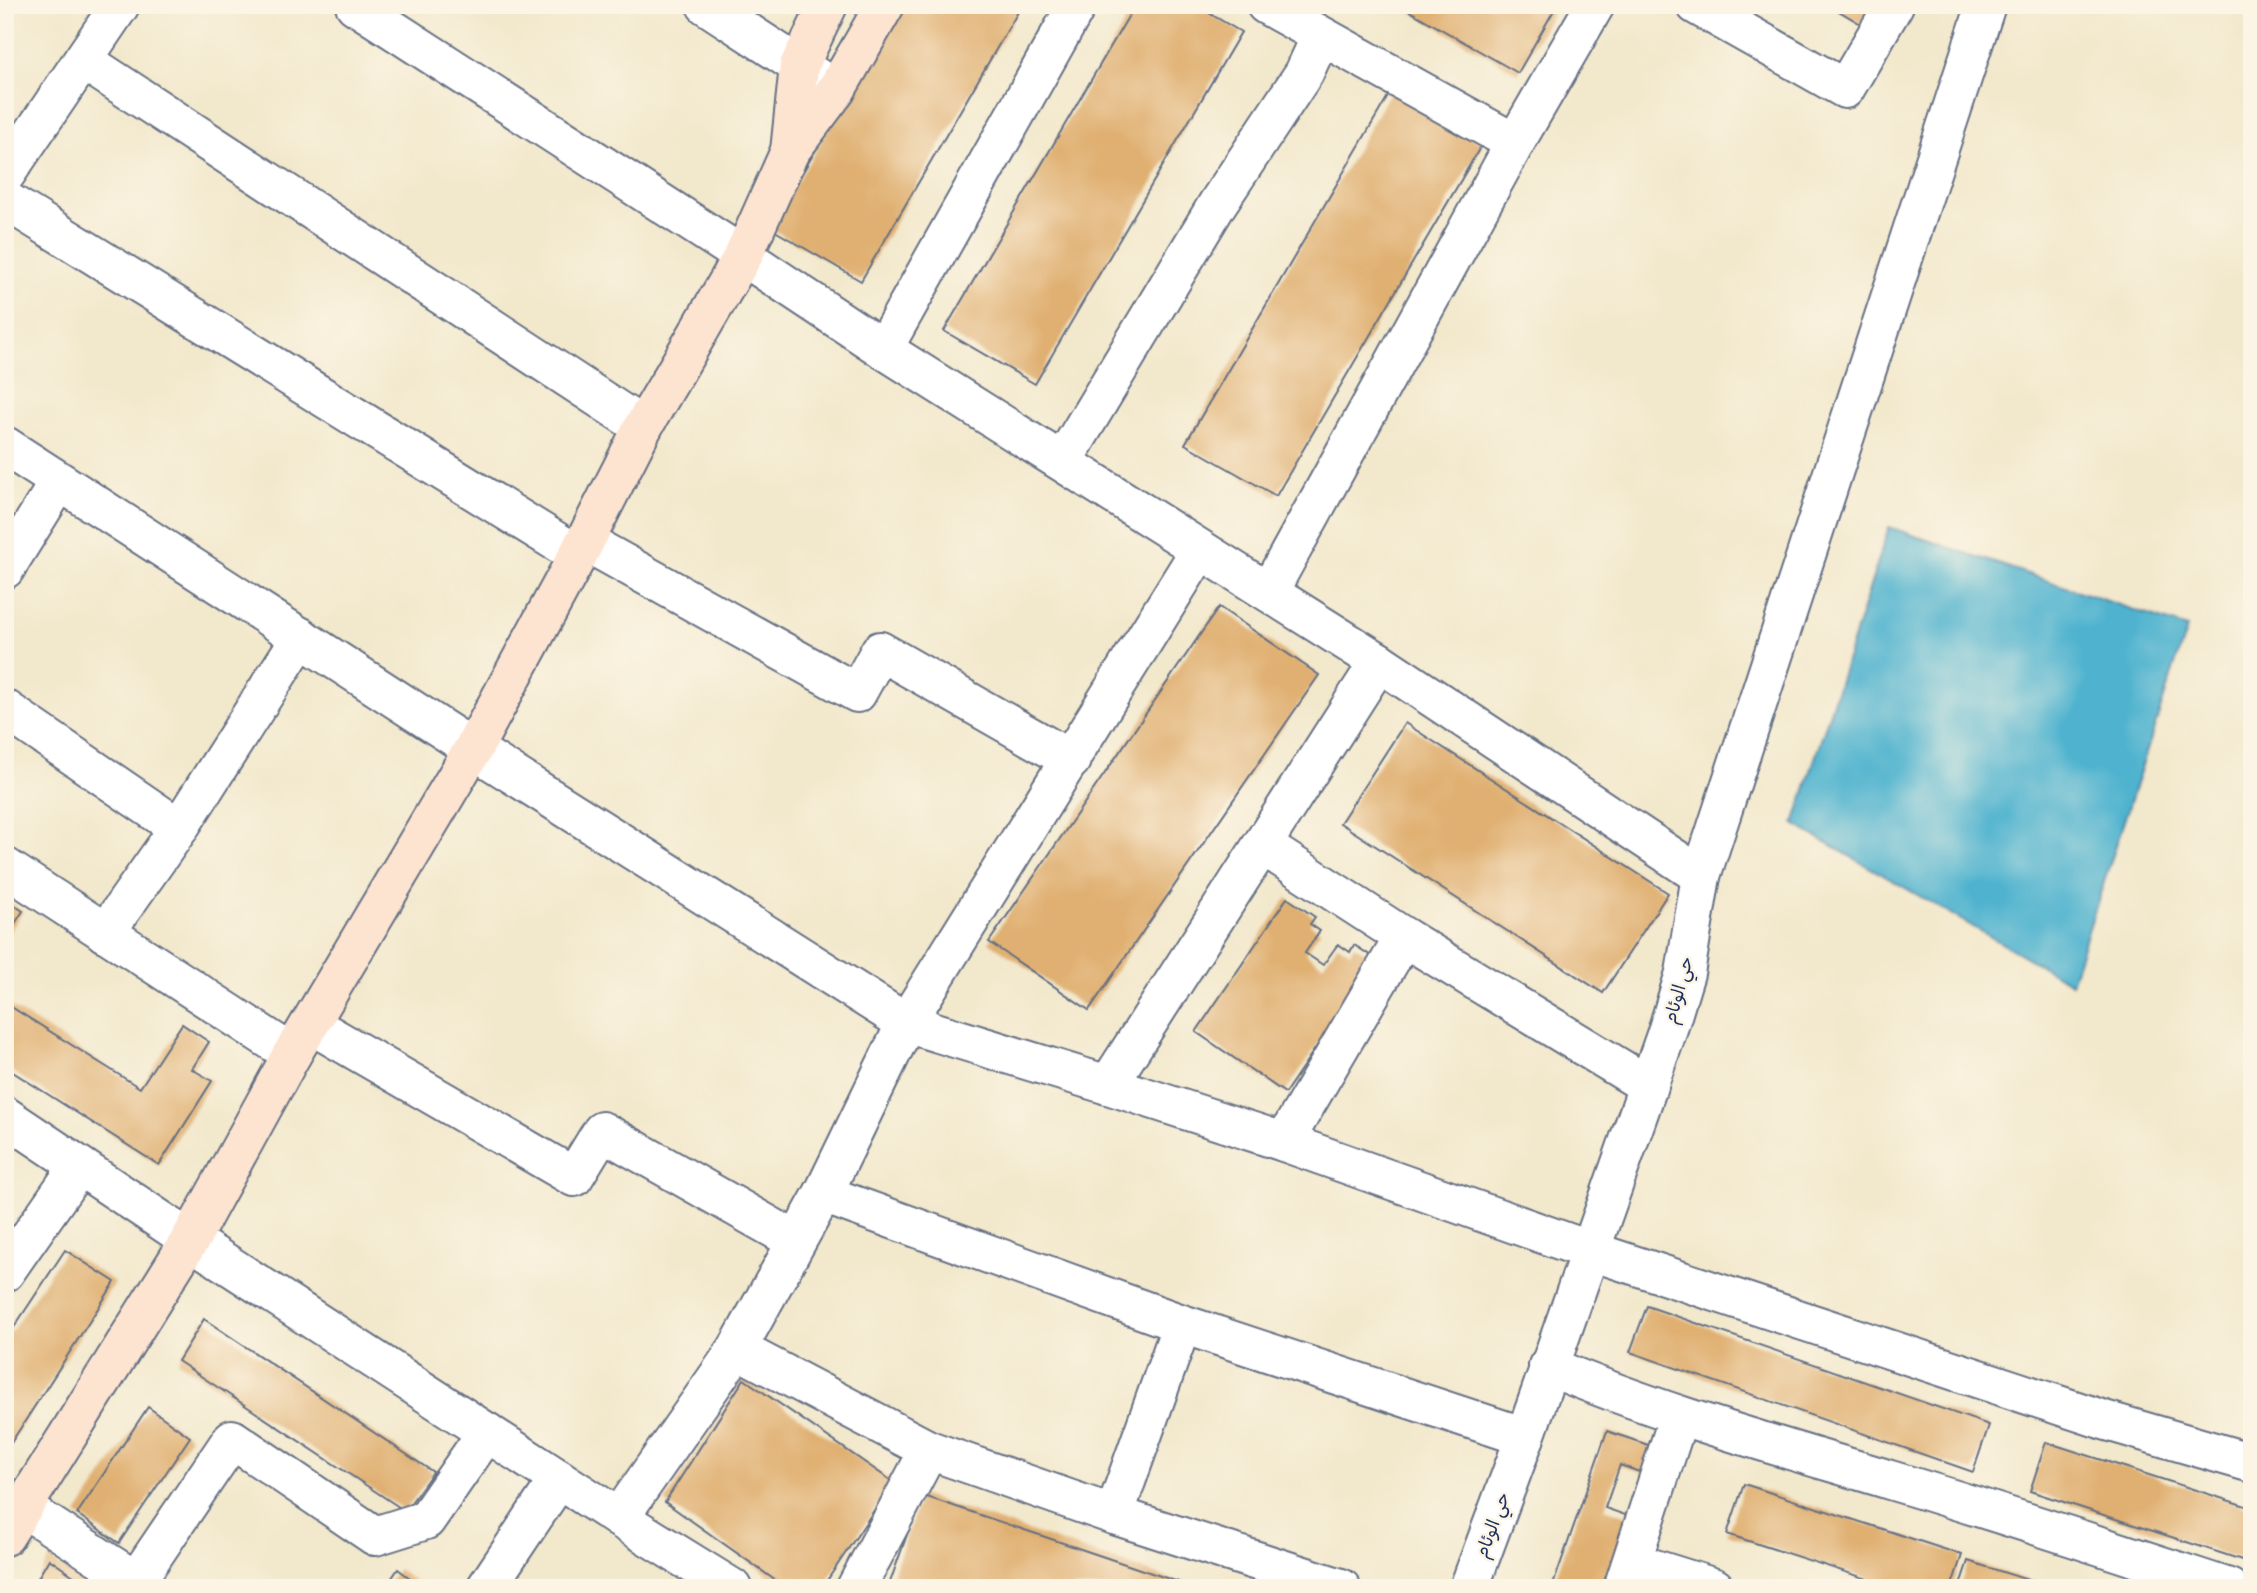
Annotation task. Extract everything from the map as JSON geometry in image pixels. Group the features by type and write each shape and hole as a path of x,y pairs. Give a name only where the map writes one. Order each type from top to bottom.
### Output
{"street":[{"path":"11,152 83,60 120,5"},
{"path":"355,5 883,349 1379,662 1701,876"},
{"path":"706,5 835,90"},
{"path":"790,150 799,66 828,5"},
{"path":"487,1432 426,1520 375,1536 232,1439 141,1585 13,1521 190,1240 301,1039 473,748 643,427 743,256 790,150 835,90 885,5"},
{"path":"883,349 1077,5"},
{"path":"1266,5 1515,143"},
{"path":"1269,591 1515,143 1595,5"},
{"path":"1696,5 1845,89 1894,5"},
{"name":"حي الوئام","path":"1469,1588 1591,1251 1685,973 1701,876 1986,5"},
{"path":"1063,461 1219,203 1304,73 1321,36"},
{"path":"83,60 643,427"},
{"path":"5,200 581,548 858,693 880,651 1072,760"},
{"path":"5,446 906,1023 1108,1084 1284,1142 1591,1251 2104,1420 2252,1463"},
{"path":"5,569 59,482"},
{"path":"619,1518 737,1349 823,1194 906,1023 1072,760 1200,550"},
{"path":"105,933 179,828 301,637"},
{"path":"1108,1084 1379,662"},
{"path":"5,709 179,828"},
{"path":"1262,845 1404,937 1648,1086"},
{"path":"5,867 105,933 301,1039 574,1177 602,1131 796,1241"},
{"path":"1284,1142 1404,937"},
{"path":"5,1116 190,1240 619,1518 732,1588"},
{"path":"5,1272 79,1166"},
{"path":"823,1194 1182,1324 1525,1437"},
{"path":"1114,1515 1182,1324"},
{"path":"737,1349 929,1450 1114,1515 1341,1588"},
{"path":"1548,1366 1603,1390 1679,1416 2023,1520 2229,1588"},
{"path":"1679,1416 1628,1575 1715,1588"},
{"path":"856,1588 929,1450"},
{"path":"486,1588 559,1479"}],"water":[{"path":"1889,527 2187,628 2071,983 1794,824"}],"building":[{"path":"901,5 1022,5 861,281 770,228"},
{"path":"1135,5 1195,5 1241,32 1035,384 944,331"},
{"path":"1399,5 1557,5 1518,73"},
{"path":"1829,5 1871,5 1861,24"},
{"path":"1391,91 1482,144 1276,496 1185,444"},
{"path":"1219,607 1319,675 1089,1010 989,942"},
{"path":"1405,723 1668,893 1603,993 1340,823"},
{"path":"1287,898 1315,917 1310,924 1320,931 1305,953 1323,965 1338,944 1350,952 1354,945 1376,959 1285,1093 1196,1032"},
{"path":"5,899 23,911 5,939"},
{"path":"5,1003 140,1088 182,1024 209,1042 192,1069 212,1081 159,1165 5,1067"},
{"path":"65,1250 115,1282 5,1452 5,1341"},
{"path":"1647,1306 1989,1425 1973,1472 1630,1352"},
{"path":"204,1319 433,1472 405,1511 178,1361"},
{"path":"744,1379 893,1482 822,1588 786,1588 665,1502"},
{"path":"148,1407 190,1437 119,1543 77,1514"},
{"path":"1607,1431 1651,1446 1642,1473 1620,1465 1605,1508 1634,1518 1609,1588 1552,1588"},
{"path":"2046,1442 2252,1508 2252,1552 2248,1562 2030,1491"},
{"path":"1744,1484 1962,1555 1951,1588 1895,1588 1727,1534"},
{"path":"921,1495 1193,1587 1193,1588 888,1588"},
{"path":"49,1559 91,1588 32,1588"},
{"path":"1968,1561 2050,1587 2050,1588 1959,1588"},
{"path":"398,1569 423,1588 385,1588"}]}
